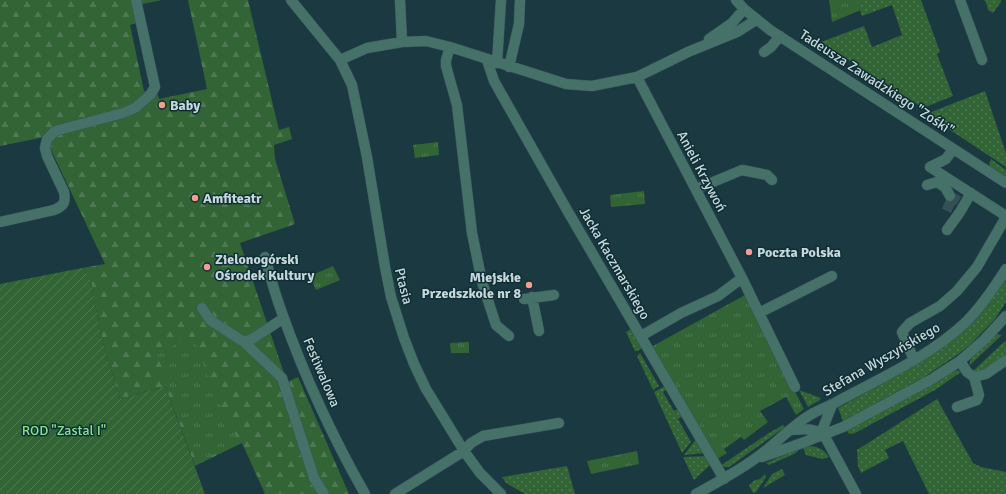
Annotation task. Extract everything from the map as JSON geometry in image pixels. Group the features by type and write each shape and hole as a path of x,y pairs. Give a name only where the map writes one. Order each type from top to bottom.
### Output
{"street":[{"path":"0,222 54,210 60,208 64,204 66,199 64,192 47,156 45,148 47,139 55,131 123,113 135,108 150,95 155,87 136,0"},
{"path":"292,0 340,60 367,48 402,42 426,41 450,47 558,82 577,86 592,86 637,77 688,52 737,32 756,20"},
{"path":"400,0 402,42"},
{"path":"497,63 501,0"},
{"path":"509,66 519,24 520,0"},
{"name":"Tadeusza Zawadzkiego \"Zośki\"","path":"736,0 756,20 1006,183"},
{"path":"960,0 980,50 982,60"},
{"path":"688,52 732,23 744,9"},
{"path":"764,52 771,47 780,36"},
{"path":"450,47 446,60 446,66 457,105 472,233 482,282 496,325 509,336"},
{"name":"Ptasia","path":"340,60 352,85 360,117 385,267 391,297 400,327 414,364 426,389 464,451 480,473 501,494"},
{"name":"Jacka Kaczmarskiego","path":"487,60 496,85 724,479"},
{"name":"Anieli Krzywoń","path":"637,77 742,278 796,387"},
{"path":"914,360 902,332 910,323 940,306 957,291 977,267 1006,217 930,166 946,159 953,149"},
{"path":"696,189 742,170 767,175 772,180"},
{"path":"928,185 937,182 946,196"},
{"path":"947,230 959,207 971,193"},
{"name":"Festiwalowa","path":"264,257 284,318 308,380 364,494"},
{"name":"Stefana Wyszyńskiego","path":"696,494 724,479 756,458 812,414 832,405 931,350 967,321 990,294 1006,269"},
{"path":"759,313 832,276"},
{"path":"641,336 681,313 718,296 742,278"},
{"path":"539,331 528,298 554,295"},
{"path":"202,308 210,320 244,342 282,378 314,478 324,494"},
{"name":"Stefana Wyszyńskiego","path":"756,458 843,427 904,395 960,361 984,340 1006,316"},
{"path":"244,342 252,339 284,318"},
{"path":"974,377 986,374 1006,360"},
{"path":"957,406 977,400 979,395 974,377 967,372 960,361"},
{"path":"832,405 823,428 824,435 856,494"},
{"path":"395,494 464,451 471,443 483,436 559,423"},
{"path":"791,430 810,429 816,430 824,435"}],"green space":[{"path":"0,0 162,0 133,6 137,23 130,25 144,91 157,92 159,99 207,89 188,0 248,0 279,130 289,127 292,139 274,145 275,159 295,224 240,243 287,382 298,377 349,494 265,494 242,443 195,466 165,386 120,399 102,339 90,278 82,268 105,264 45,137 0,146"},
{"path":"829,0 858,0 861,10 832,22"},
{"path":"856,0 921,0 940,52 937,54 953,96 923,108 821,42 864,26 872,47 902,35 892,5 862,16"},
{"path":"984,0 1001,0 1001,2 993,13 988,10"},
{"path":"985,91 1006,153 1006,167 926,114"},
{"path":"438,142 439,155 415,158 413,145"},
{"path":"991,159 1006,170 1006,177 991,167 989,164"},
{"path":"644,191 645,204 611,207 610,195"},
{"path":"333,266 340,280 316,290 310,276"},
{"name":"ROD \"Zastal I\"","path":"82,268 90,277 102,339 120,399 165,386 205,494 0,494 0,284"},
{"path":"1006,278 1006,302 995,319 971,344 924,377 843,421 838,408 917,364 945,346 966,329 990,302"},
{"path":"745,295 804,409 796,415 786,397 760,411 768,422 744,440 741,437 724,449 727,453 716,460 651,347"},
{"path":"633,328 644,347 637,351 635,351 626,332"},
{"path":"995,334 1002,335 969,366 971,358"},
{"path":"193,337 215,392 239,442 197,463 178,407 156,353"},
{"path":"1005,341 1006,357 980,373 973,371"},
{"path":"469,342 469,353 451,353 450,343"},
{"path":"640,353 659,386 653,390 637,356"},
{"path":"957,370 961,372 935,390 857,432 852,434 848,433 847,430"},
{"path":"665,386 668,388 663,392 674,411 678,409 683,416 678,419 691,442 682,453 654,392"},
{"path":"799,390 821,398 808,407"},
{"path":"937,399 973,463 981,467 1006,472 1006,494 929,494 903,441 885,450 889,458 861,473 858,466 857,450"},
{"path":"783,425 785,427 729,467 720,466 769,433"},
{"path":"696,439 705,453 684,455"},
{"path":"806,446 819,448 829,457 822,459 806,455 803,448"},
{"path":"798,449 798,451 794,454 769,465 766,463"},
{"path":"637,451 639,464 591,474 587,461"},
{"path":"707,456 711,464 694,480 683,457"},
{"path":"567,466 575,494 525,494 506,483 502,477"},
{"path":"782,469 785,475 763,488 772,474"},
{"path":"765,474 766,477 756,492 753,493 749,485 755,480 760,479"}],"tunnel":[{"path":"950,196 959,201"},
{"path":"944,204 954,209"}],"place":[{"name":"Baby","path":"162,105"},
{"name":"Amfiteatr","path":"195,198"},
{"name":"Poczta Polska","path":"749,252"},
{"name":"Zielonogórski Ośrodek Kultury","path":"207,267"},
{"name":"Miejskie Przedszkole nr 8","path":"529,285"}]}
